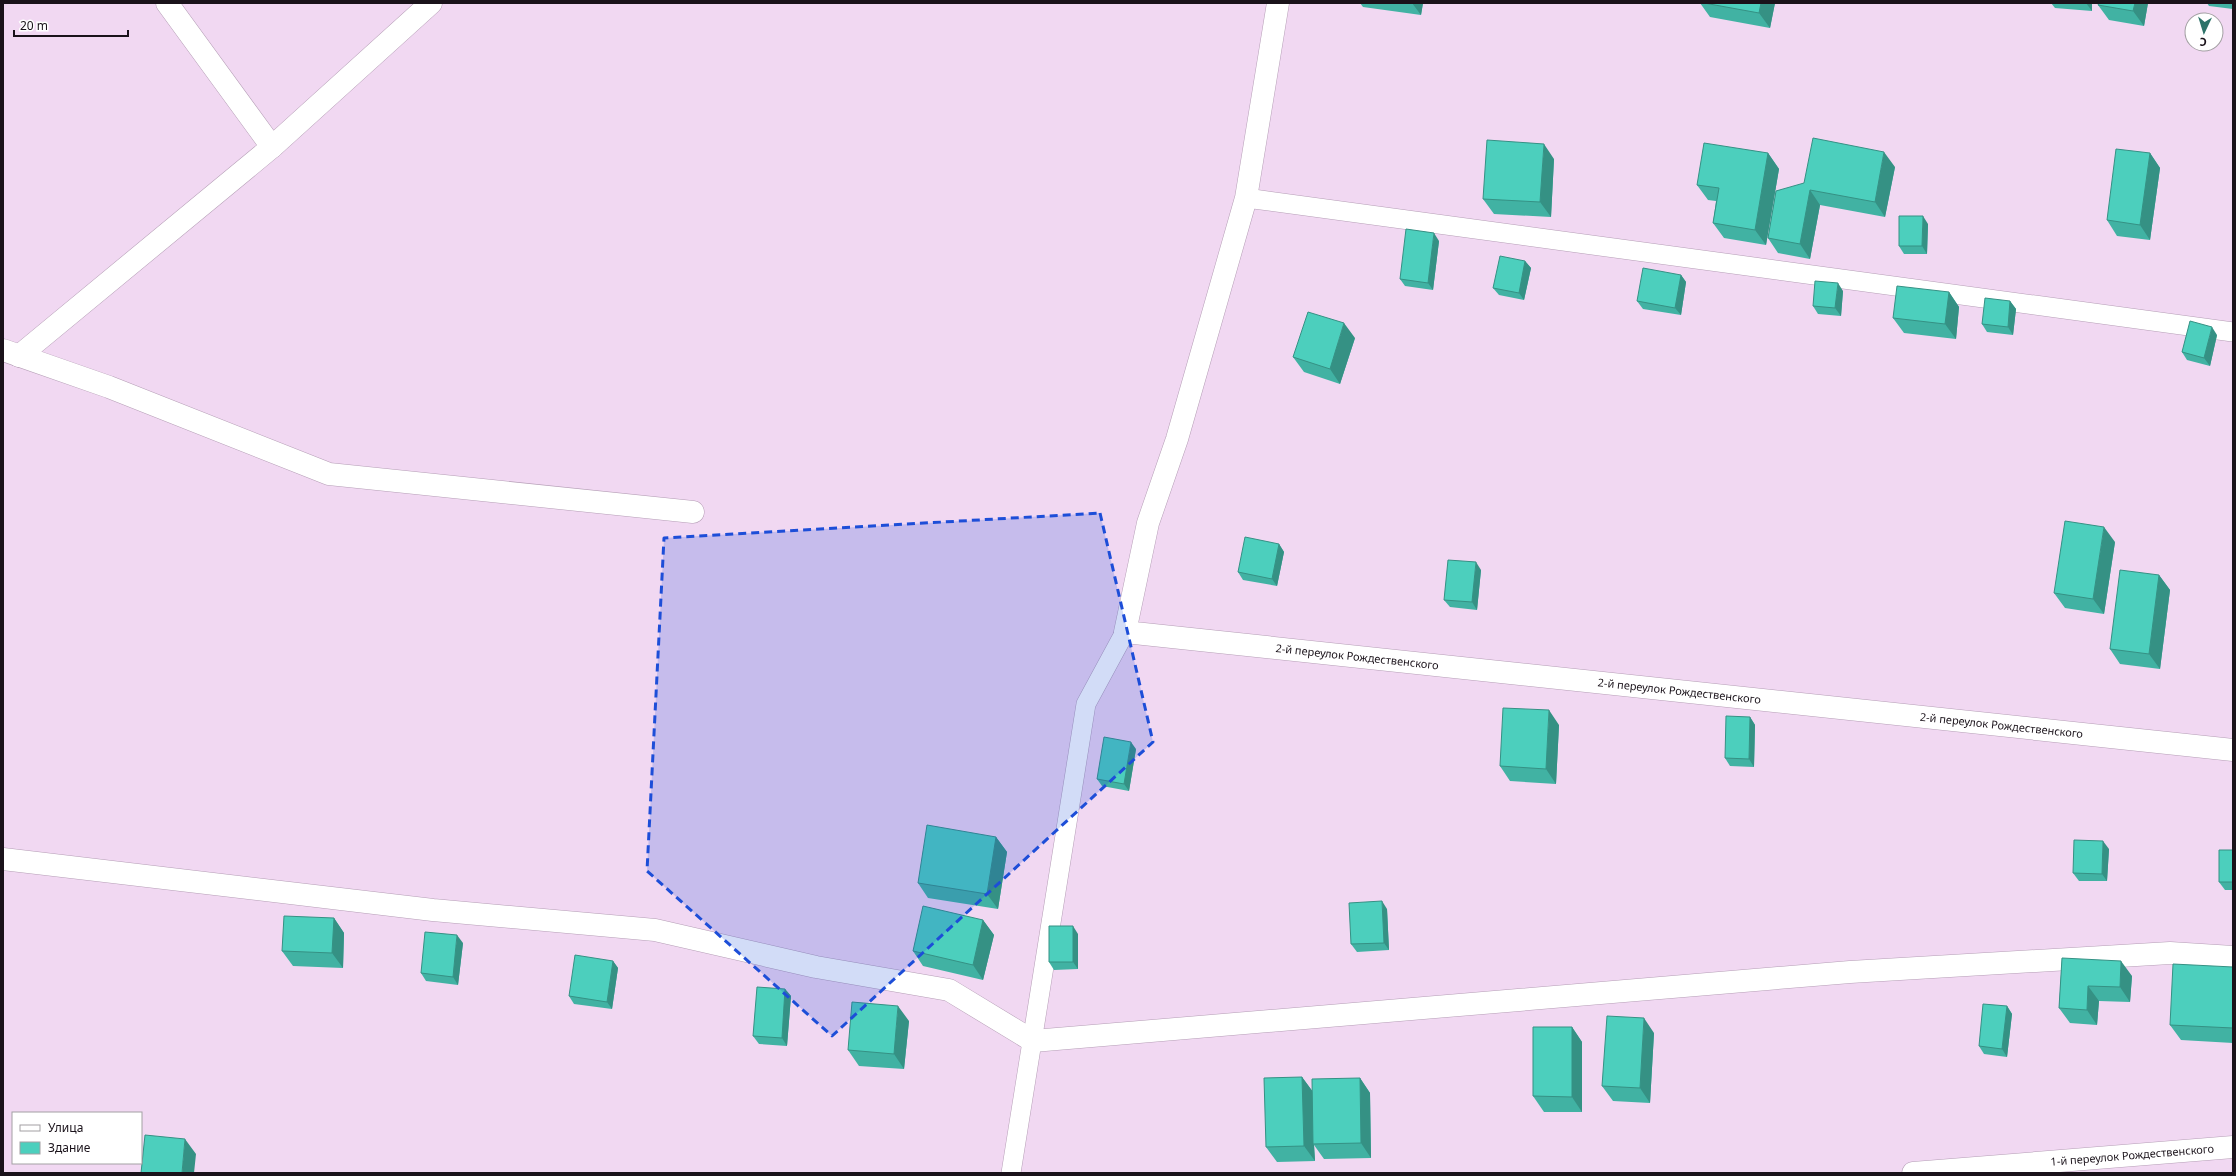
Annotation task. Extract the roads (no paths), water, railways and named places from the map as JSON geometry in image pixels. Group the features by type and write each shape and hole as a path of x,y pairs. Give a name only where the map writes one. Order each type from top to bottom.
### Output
{"street":[{"path":"167,3 272,147"},
{"path":"11,353 272,147 431,3"},
{"path":"1125,632 1148,523 1177,439 1246,198 1278,3"},
{"path":"11,353 109,387 329,474 693,512"},
{"name":"2-й переулок Рождественского","path":"1125,632 2233,750"},
{"path":"3,859 433,910 655,930 816,967 949,990 1033,1041 1850,972 2170,953 2233,958"},
{"name":"1-й переулок Рождественского","path":"1912,1173 2233,1147"}],"lane":[{"path":"1246,198 2233,332"},
{"path":"1011,1173 1086,704 1125,632"}]}
